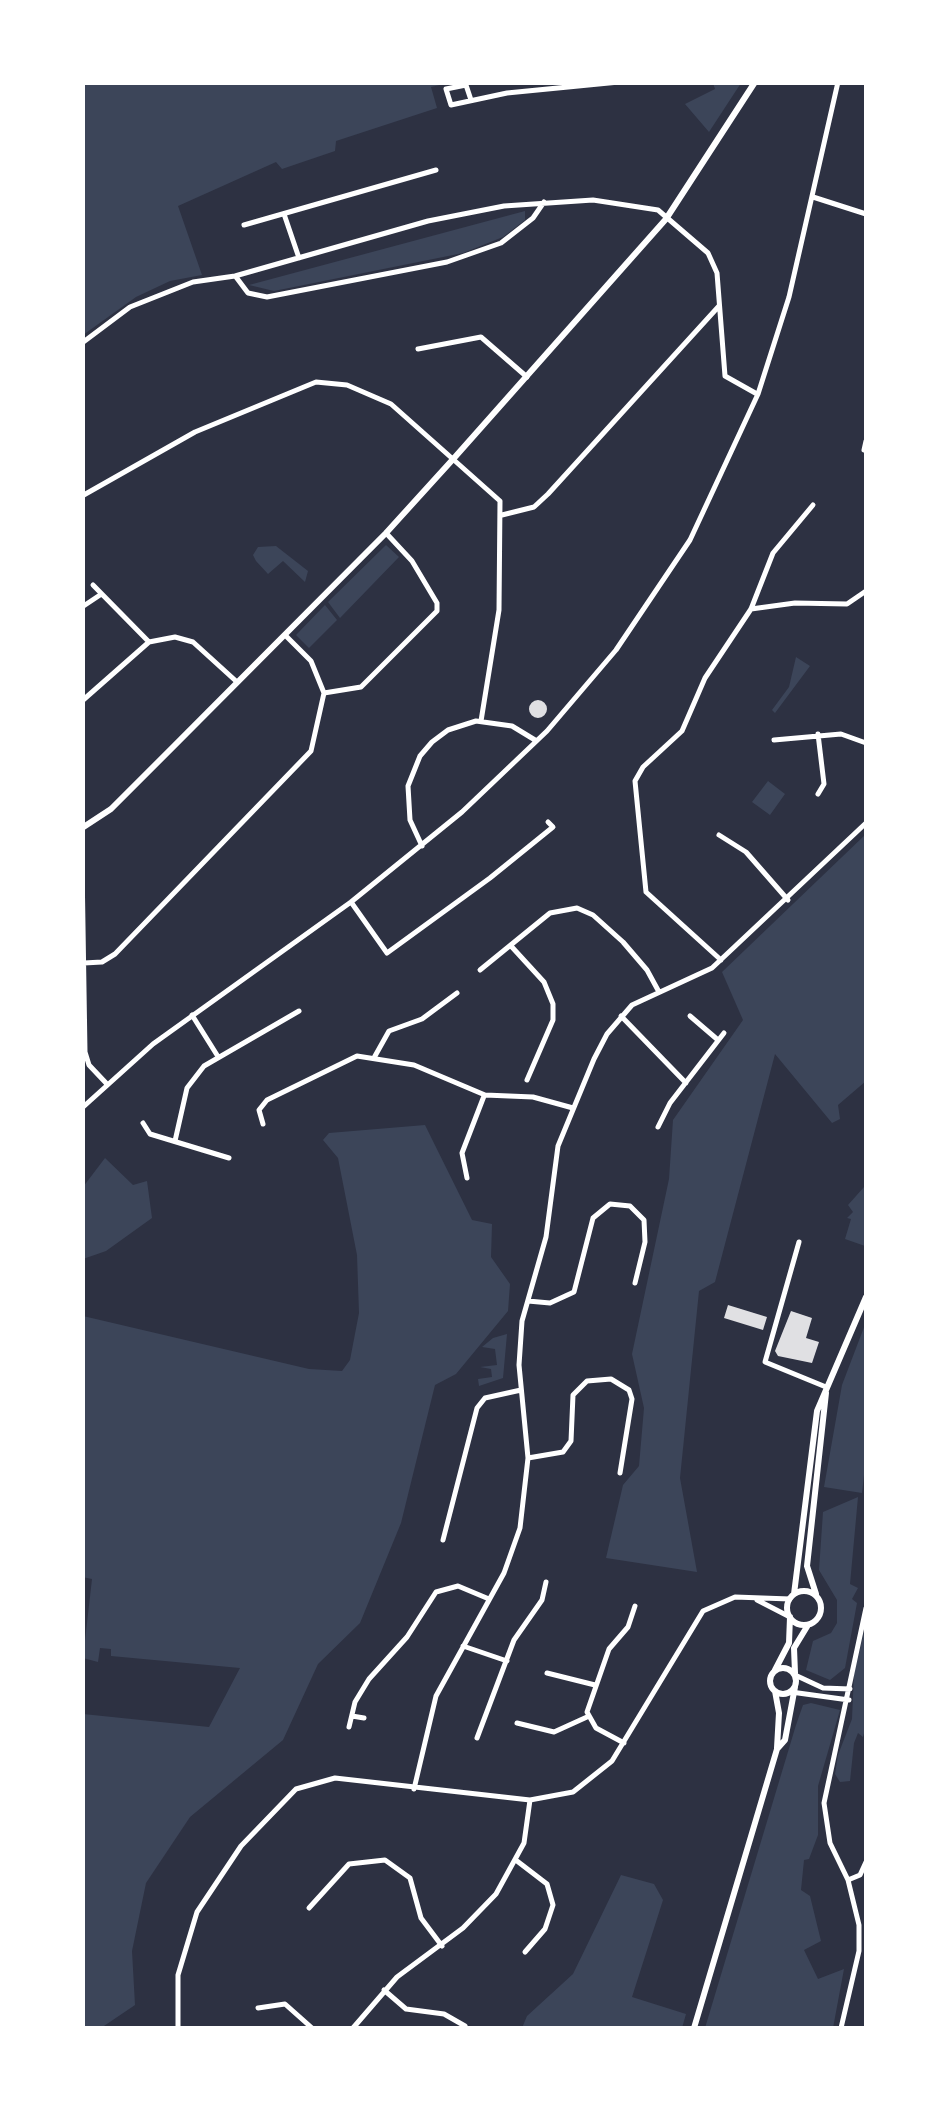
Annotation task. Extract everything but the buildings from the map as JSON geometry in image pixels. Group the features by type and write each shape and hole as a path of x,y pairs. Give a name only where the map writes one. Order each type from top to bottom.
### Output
{"street":[{"path":"471,100 466,85 446,88 450,104 619,82"},
{"path":"82,828 111,808 386,534 455,458 666,218 756,82"},
{"path":"82,1108 106,1083 192,1015 351,902 422,846 536,741 616,650 690,540 758,394 789,297 838,82"},
{"path":"244,226 436,170"},
{"path":"813,197 866,214"},
{"path":"235,276 248,293 267,297 447,262 501,243 533,218 544,202"},
{"path":"82,344 109,321 152,296 428,220 544,202 638,205 658,210 708,253 716,273 725,376 758,394"},
{"path":"284,214 299,258"},
{"path":"502,515 534,507 548,494 719,306"},
{"path":"418,349 481,336 526,377"},
{"path":"430,347 431,356"},
{"path":"82,496 195,432 316,382 347,385 392,404 493,491 502,515 498,620 482,721"},
{"path":"864,450 866,442"},
{"path":"721,960 646,892 634,791 644,767 682,731 705,678 750,609 773,553 812,505"},
{"path":"324,693 361,687 436,611 437,603 412,561 386,534"},
{"path":"93,585 149,642"},
{"path":"750,609 795,603 847,604 866,591"},
{"path":"82,607 100,595"},
{"path":"84,963 102,962 115,954 311,750 324,693 316,669 284,635"},
{"path":"82,700 149,642 175,637 193,642 237,682"},
{"path":"422,846 408,802 420,756 448,730 482,721 512,726 536,741"},
{"path":"818,734 824,784 818,794"},
{"path":"774,740 818,734 866,739"},
{"path":"351,902 387,953 553,827 548,822"},
{"path":"414,1788 436,1696 490,1599 520,1528 528,1458 520,1341 546,1237 558,1146 606,1034 620,1016 660,992 695,980 721,960 866,823"},
{"path":"720,835 746,852 788,900"},
{"path":"82,864 86,1059 106,1083"},
{"path":"480,970 550,913 577,908 593,914 623,942 660,992"},
{"path":"511,946 544,982 553,1004 553,1020 526,1080"},
{"path":"375,1056 389,1031 422,1019 457,993"},
{"path":"175,1141 187,1088 218,1055 299,1011"},
{"path":"192,1015 218,1055"},
{"path":"620,1016 686,1083"},
{"path":"690,1016 718,1040"},
{"path":"658,1127 724,1033"},
{"path":"263,1124 258,1110 267,1100 357,1056 375,1056 440,1074 485,1095 534,1097 573,1108"},
{"path":"467,1178 462,1153 485,1095"},
{"path":"143,1123 150,1134 228,1158"},
{"path":"528,1301 564,1300 574,1292 594,1218 610,1204 630,1206 644,1220 646,1242 634,1283"},
{"path":"799,1242 765,1362 826,1387"},
{"path":"694,2028 778,1749 780,1714 770,1681 789,1643 814,1427 826,1387 866,1297"},
{"path":"528,1458 563,1452 571,1441 573,1394 587,1380 610,1379 629,1390 632,1399 620,1474"},
{"path":"778,1749 785,1740 795,1675 794,1650 821,1610 807,1566 826,1387"},
{"path":"443,1540 477,1408 485,1398 522,1390"},
{"path":"477,1738 484,1710 508,1662 514,1640 542,1600 546,1582"},
{"path":"350,1727 369,1679 407,1637 436,1592 458,1586 490,1599"},
{"path":"178,2028 178,1975 198,1912 240,1846 284,1798 307,1784 335,1778 530,1800 559,1797 588,1784 604,1771 696,1617 722,1600 792,1597 804,1591 816,1594"},
{"path":"754,1598 808,1624"},
{"path":"624,1743 596,1728 588,1717 609,1649 628,1627 635,1606"},
{"path":"840,2028 859,1950 859,1925 848,1880 830,1843 824,1803 866,1608"},
{"path":"463,1646 508,1662"},
{"path":"775,1671 787,1668 823,1688 850,1689"},
{"path":"547,1673 595,1685"},
{"path":"774,1691 793,1690 849,1700"},
{"path":"352,1716 364,1718"},
{"path":"517,1723 554,1732 588,1717"},
{"path":"353,2028 384,1990 483,1910 517,1861 530,1800"},
{"path":"309,1908 349,1864 384,1860 410,1878 421,1918 442,1946"},
{"path":"517,1861 547,1884 553,1905 545,1929 526,1952"},
{"path":"848,1880 860,1875 866,1862"},
{"path":"384,1990 406,2010 444,2014 465,2026"},
{"path":"258,2008 285,2004 312,2028"}],"shaded area":[{"path":"83,82 448,83 431,87 437,108 336,141 335,151 282,169 276,162 178,206 202,275 170,281 136,297 83,335"},
{"path":"713,83 741,83 709,132 685,104 715,89"},
{"path":"525,211 525,220 503,237 463,253 274,291 249,285"},
{"path":"386,545 399,557 340,618 328,602"},
{"path":"276,546 308,571 305,582 283,561 268,574 256,561 253,555 258,547"},
{"path":"325,605 337,620 309,648 296,635"},
{"path":"796,657 810,666 775,713 772,710 789,687"},
{"path":"768,781 785,794 770,815 752,802"},
{"path":"866,834 866,1081 838,1105 840,1119 832,1123 775,1054 715,1282 699,1291 680,1478 697,1572 606,1558 623,1485 639,1466 644,1408 632,1354 669,1179 673,1120 743,1020 722,972"},
{"path":"425,1125 472,1220 492,1224 491,1257 510,1284 508,1311 456,1374 435,1385 401,1523 360,1623 318,1664 283,1740 190,1817 146,1883 132,1951 135,2005 101,2028 83,2028 83,1714 209,1727 240,1668 111,1656 111,1649 100,1648 98,1662 83,1658 92,1579 82,1577 83,1316 309,1369 342,1371 350,1360 359,1313 357,1255 338,1158 323,1140 329,1133"},
{"path":"105,1158 133,1185 147,1181 152,1218 106,1251 83,1259 83,1187"},
{"path":"864,1187 865,1246 845,1239 851,1219 847,1218 853,1212 848,1205"},
{"path":"866,1322 866,1457 862,1493 824,1487 842,1385"},
{"path":"507,1334 503,1378 479,1386 478,1379 492,1377 491,1369 480,1367 497,1365 495,1349 482,1347"},
{"path":"858,1497 850,1584 858,1588 852,1599 857,1603 845,1668 830,1680 806,1670 813,1641 831,1633 837,1623 837,1600 819,1570 823,1512"},
{"path":"866,1624 866,1726 863,1737 858,1733 854,1743 850,1781 840,1782 835,1774 838,1755 852,1719 854,1674"},
{"path":"811,1703 840,1710 818,1786 818,1835 809,1859 804,1860 801,1890 810,1896 821,1941 804,1950 818,1979 844,1969 833,2028 705,2028 796,1725 803,1705"},
{"path":"621,1875 654,1884 663,1900 632,1997 686,2014 682,2028 522,2028 527,2016 573,1974"}]}
